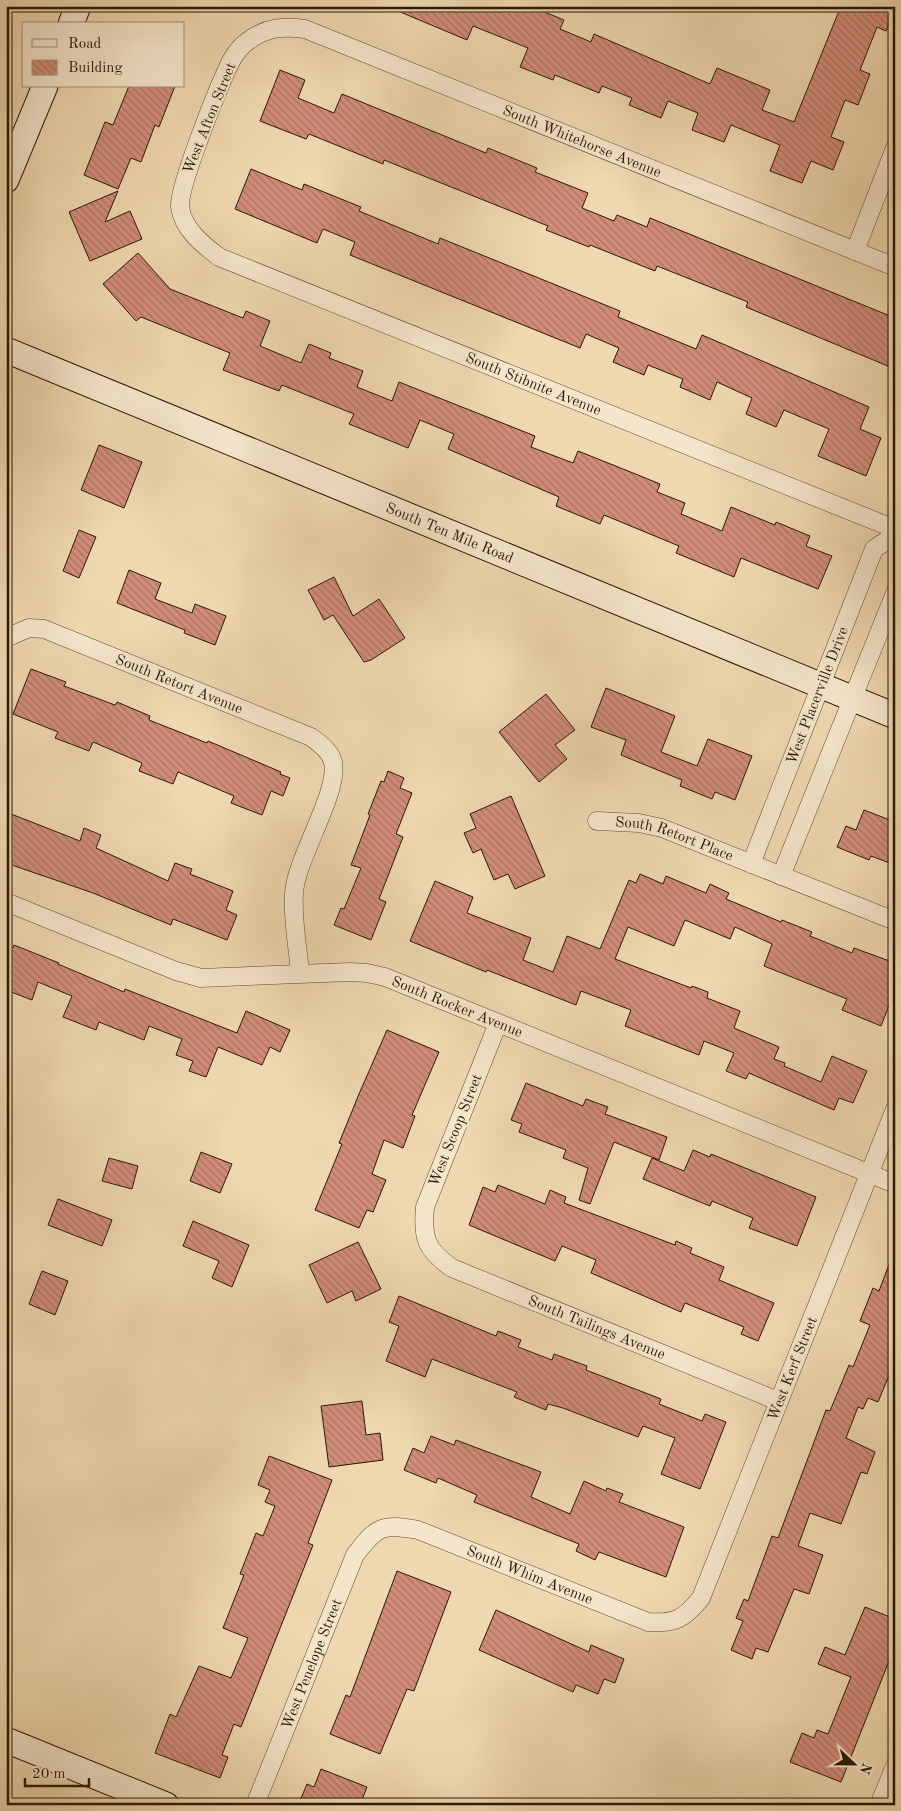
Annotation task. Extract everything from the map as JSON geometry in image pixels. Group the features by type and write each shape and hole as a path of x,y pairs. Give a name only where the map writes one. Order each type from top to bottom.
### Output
{"street":[{"path":"72,22 78,6"},
{"name":"South Whitehorse Avenue","path":"268,29 286,26 306,28 895,267"},
{"name":"West Afton Street","path":"185,223 180,206 184,179 232,60 248,41 268,29"},
{"path":"6,180 44,88"},
{"path":"854,251 895,148"},
{"name":"South Stibnite Avenue","path":"185,223 198,241 219,257 895,529"},
{"name":"South Ten Mile Road","path":"6,350 895,716"},
{"name":"West Placerville Drive","path":"751,864 874,549 895,535"},
{"path":"781,876 895,593"},
{"name":"South Retort Avenue","path":"12,635 29,628 44,629 302,734 323,746 332,760 334,776 331,790 299,866 294,894 300,973"},
{"name":"South Retort Place","path":"596,821 639,823 662,828 751,864"},
{"path":"751,864 895,921"},
{"name":"South Rocker Avenue","path":"6,902 176,971 201,978 300,973 368,973 384,977 895,1184"},
{"name":"West Scoop Street","path":"425,1239 425,1207 498,1024"},
{"name":"West Kerf Street","path":"679,1620 701,1598 895,1109"},
{"name":"South Tailings Avenue","path":"425,1239 436,1257 452,1268 778,1401"},
{"name":"South Whim Avenue","path":"379,1529 398,1526 418,1530 648,1622 664,1623 679,1620"},
{"name":"West Penelope Street","path":"255,1805 355,1555 379,1529"},
{"path":"6,1740 166,1805"},
{"path":"880,1805 895,1766"}],"building":[{"path":"386,6 530,6 564,20 560,29 591,42 594,34 710,84 717,68 770,90 762,110 794,122 841,6 895,8 886,31 877,27 860,70 870,74 858,105 845,100 831,137 844,142 833,170 811,161 802,183 770,171 780,145 731,125 724,142 692,130 698,113 668,101 661,118 629,105 632,98 602,86 599,93 555,75 553,80 520,67 528,48 473,26 467,40"},
{"path":"280,70 305,80 298,98 334,113 342,94 486,153 488,148 537,168 535,172 588,193 582,208 614,221 617,215 647,227 650,218 895,318 895,369 746,307 748,302 657,266 655,271 590,245 589,247 546,230 548,226 384,160 383,164 309,134 306,139 260,121"},
{"path":"128,88 174,88 159,127 155,125 141,162 131,158 118,189 84,175 105,122 113,125"},
{"path":"251,169 302,190 304,184 361,207 359,211 438,244 440,238 620,311 618,317 696,349 702,335 869,407 860,429 881,438 866,476 818,456 829,429 784,410 776,427 746,414 752,398 717,382 710,400 680,387 683,379 648,365 644,375 613,362 619,348 586,334 580,348 350,255 355,242 323,229 317,243 235,209"},
{"path":"118,191 105,222 130,211 142,239 90,261 69,212"},
{"path":"138,253 170,289 243,318 246,311 270,321 260,346 301,363 309,344 331,353 329,358 363,371 357,387 392,401 399,382 535,436 531,447 573,463 578,451 660,484 657,492 685,503 681,514 722,531 731,507 775,525 776,522 810,536 806,546 832,556 818,589 741,558 734,577 676,553 679,546 604,515 600,524 556,506 559,497 448,449 454,434 420,420 408,448 349,424 354,414 282,385 279,391 223,370 230,353 141,317 136,321 103,284"},
{"path":"99,445 142,462 124,508 81,490"},
{"path":"79,530 96,537 79,578 63,571"},
{"path":"129,570 161,583 155,599 192,613 195,604 226,616 215,645 184,633 185,630 117,603"},
{"path":"334,577 353,616 379,599 405,638 371,660 364,662 333,615 324,620 308,590"},
{"path":"31,669 66,682 64,686 115,705 117,702 150,716 149,720 207,743 208,741 281,772 280,774 290,778 283,796 271,791 262,815 231,803 234,796 178,772 173,784 139,771 142,763 93,742 89,751 55,738 58,732 13,714"},
{"path":"606,688 675,716 661,752 697,766 708,739 752,756 735,800 715,792 712,799 680,786 682,780 621,755 626,740 591,727"},
{"path":"546,694 575,730 555,745 567,759 539,782 499,732"},
{"path":"388,771 404,778 400,788 412,793 396,834 403,837 379,899 386,902 371,940 334,925 341,908 344,909 361,868 351,865 370,815 368,814 381,781 384,782"},
{"path":"511,796 545,876 515,889 508,874 494,880 481,849 473,853 464,833 476,828 470,814"},
{"path":"864,810 895,822 895,865 871,856 869,860 837,847 846,826 856,830"},
{"path":"6,812 80,841 84,828 101,835 96,848 168,881 175,863 192,869 190,874 233,891 226,910 237,915 227,940 173,919 171,925 93,893 6,863"},
{"path":"640,874 663,884 666,876 706,893 710,884 729,893 726,899 781,922 782,920 812,932 810,936 852,953 854,948 895,963 895,990 881,1026 842,1010 847,999 764,966 772,944 735,927 730,939 685,920 674,946 628,927 615,959 691,988 692,986 708,992 707,998 740,1011 734,1028 779,1047 774,1059 785,1063 784,1066 821,1082 832,1056 867,1071 853,1103 839,1098 834,1110 749,1073 746,1079 726,1071 734,1053 704,1041 699,1055 625,1026 631,1010 581,991 576,1005 487,970 486,972 410,941 435,881 473,897 467,913 531,938 523,960 553,972 567,936 600,949 629,880 636,883"},
{"path":"14,945 124,992 125,989 237,1033 246,1011 290,1030 280,1052 270,1047 262,1065 218,1047 206,1077 189,1071 193,1061 176,1055 182,1039 149,1026 144,1040 99,1022 96,1030 63,1017 72,996 38,982 32,1000 6,990 6,966"},
{"path":"387,1030 439,1052 412,1115 415,1116 403,1148 384,1140 372,1174 386,1180 373,1212 367,1210 359,1228 315,1210 342,1144 339,1143"},
{"path":"526,1083 583,1106 586,1099 608,1107 605,1114 667,1137 659,1160 614,1142 590,1204 579,1200 588,1168 563,1158 566,1150 519,1132 522,1124 511,1120"},
{"path":"693,1150 710,1157 711,1154 816,1197 797,1246 749,1228 753,1218 712,1201 710,1206 643,1179 652,1158 684,1171"},
{"path":"201,1152 232,1164 220,1193 190,1181"},
{"path":"109,1158 138,1166 132,1189 102,1181"},
{"path":"498,1185 545,1204 550,1190 566,1197 564,1203 675,1245 676,1241 692,1248 690,1253 724,1267 719,1280 774,1303 758,1341 741,1334 744,1327 685,1303 681,1312 591,1273 596,1260 562,1246 555,1261 469,1225 483,1187 495,1192"},
{"path":"58,1199 112,1220 102,1246 48,1225"},
{"path":"193,1221 249,1245 232,1287 212,1278 219,1261 183,1246"},
{"path":"358,1242 381,1289 356,1301 352,1291 327,1303 309,1265"},
{"path":"893,1254 895,1361 878,1402 868,1398 863,1409 858,1407 846,1438 875,1452 867,1474 861,1472 841,1524 810,1513 798,1546 823,1555 809,1594 794,1589 768,1652 756,1648 752,1659 731,1650 743,1621 736,1618 744,1599 748,1601 772,1536 778,1538 826,1410 830,1411 849,1365 853,1367 870,1325 860,1321 873,1288 879,1291"},
{"path":"42,1271 68,1281 55,1315 29,1304"},
{"path":"399,1296 496,1336 498,1331 521,1340 518,1347 552,1360 554,1354 587,1366 586,1370 661,1399 659,1404 702,1421 705,1414 726,1422 700,1489 661,1474 675,1438 643,1426 638,1437 563,1408 548,1404 546,1410 514,1397 517,1392 432,1359 425,1377 386,1361 399,1326 389,1322"},
{"path":"362,1401 366,1435 380,1433 383,1460 329,1467 321,1406"},
{"path":"431,1436 454,1445 456,1440 541,1472 531,1497 570,1514 584,1481 606,1491 607,1488 623,1494 619,1502 684,1527 666,1577 599,1552 595,1560 576,1551 579,1544 474,1502 477,1495 438,1478 436,1483 404,1470 413,1448 424,1453"},
{"path":"269,1456 332,1480 308,1543 313,1545 241,1727 234,1724 222,1755 228,1757 220,1778 155,1753 170,1714 176,1717 199,1666 231,1678 248,1638 223,1628 244,1575 240,1574 256,1533 263,1536 275,1506 265,1502 270,1490 258,1485"},
{"path":"397,1571 451,1592 414,1691 407,1689 380,1754 330,1734 346,1695 350,1697"},
{"path":"865,1607 895,1619 895,1646 841,1782 790,1762 802,1733 814,1738 817,1730 828,1734 851,1677 818,1664 825,1647 845,1655"},
{"path":"496,1610 589,1652 591,1645 624,1659 615,1683 604,1679 598,1694 576,1685 573,1692 479,1650"},
{"path":"321,1769 367,1787 360,1805 298,1805 307,1784 314,1787"}]}
